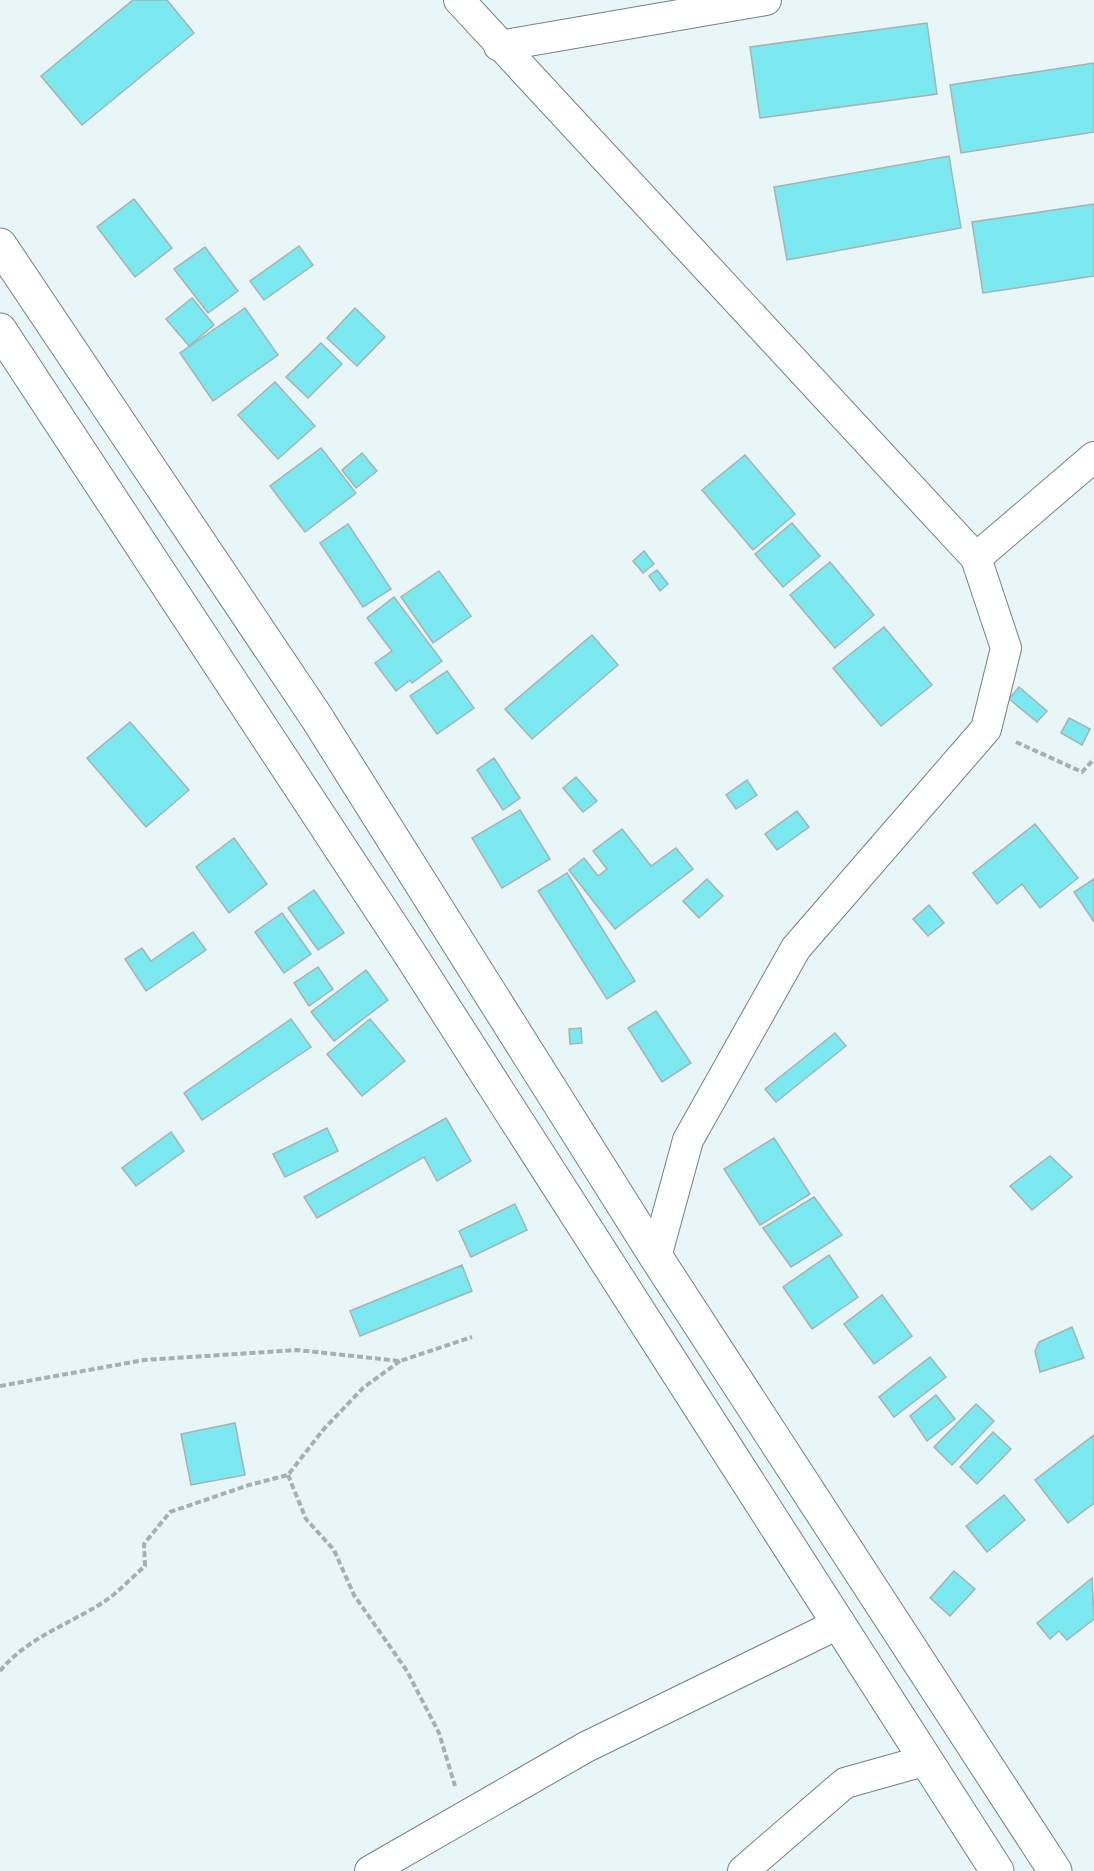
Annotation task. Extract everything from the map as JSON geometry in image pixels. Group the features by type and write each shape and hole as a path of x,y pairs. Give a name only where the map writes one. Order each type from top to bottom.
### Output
{"main road":[{"path":"0,245 317,718 656,1257 1055,1871"},
{"path":"0,330 337,841 997,1871"}],"street":[{"path":"459,0 499,46 976,558 1006,648 986,729 796,948 688,1140 656,1257"},
{"path":"499,46 766,0"},
{"path":"976,558 1094,457"},
{"path":"370,1871 586,1747 840,1623"},
{"path":"743,1871 845,1783 927,1760"}],"path":[{"path":"986,729 1082,772 1094,759"},
{"path":"0,1671 9,1661 60,1625 101,1604 145,1566 144,1544 170,1512 249,1485 288,1475 323,1430 355,1396 400,1361 472,1337"},
{"path":"0,1386 144,1360 297,1350 400,1361"},
{"path":"288,1475 306,1519 334,1550 354,1595 407,1671 440,1733 452,1779 467,1815"}],"building":[{"path":"133,0 167,0 194,33 82,125 41,76"},
{"path":"927,23 937,94 760,118 750,47"},
{"path":"1094,63 1094,132 961,153 950,85"},
{"path":"949,156 961,228 787,260 774,187"},
{"path":"134,199 172,248 135,277 97,227"},
{"path":"1094,204 1094,276 983,293 972,222"},
{"path":"299,246 313,265 264,300 250,281"},
{"path":"205,247 238,291 208,313 174,269"},
{"path":"192,298 214,325 189,346 166,319"},
{"path":"245,308 278,355 213,401 180,353"},
{"path":"355,308 385,337 357,366 327,338"},
{"path":"321,343 342,364 308,398 286,377"},
{"path":"275,382 315,426 278,459 238,415"},
{"path":"321,448 356,493 305,532 270,486"},
{"path":"362,453 377,471 356,488 342,470"},
{"path":"745,455 795,514 753,550 702,490"},
{"path":"792,523 820,556 783,587 755,554"},
{"path":"348,524 391,589 363,607 320,543"},
{"path":"644,551 654,564 643,573 633,561"},
{"path":"830,562 874,615 835,648 790,595"},
{"path":"657,570 668,584 660,591 649,576"},
{"path":"439,571 471,616 433,643 401,597"},
{"path":"394,597 442,661 412,683 410,680 396,691 375,663 392,651 367,618"},
{"path":"884,627 932,685 881,726 833,668"},
{"path":"592,635 618,665 532,739 505,709"},
{"path":"447,671 474,708 437,734 410,696"},
{"path":"1019,687 1047,711 1037,722 1009,699"},
{"path":"1069,718 1090,729 1082,745 1061,733"},
{"path":"130,722 189,790 146,827 87,758"},
{"path":"494,758 520,798 503,810 477,770"},
{"path":"576,777 597,801 583,812 563,788"},
{"path":"747,780 757,795 736,809 726,795"},
{"path":"520,810 550,859 502,888 472,838"},
{"path":"797,811 809,827 777,850 765,834"},
{"path":"1035,824 1078,878 1040,908 1022,884 997,904 973,873"},
{"path":"622,829 651,866 676,848 693,869 615,929 569,870 584,858 598,876 607,869 593,851"},
{"path":"234,838 267,884 229,913 196,867"},
{"path":"567,873 635,981 607,999 538,891"},
{"path":"707,879 723,896 699,918 683,901"},
{"path":"1094,879 1094,922 1074,892"},
{"path":"314,890 344,933 318,950 288,908"},
{"path":"929,905 944,923 928,936 913,919"},
{"path":"282,913 311,954 284,973 255,932"},
{"path":"193,932 206,950 146,991 125,959 142,948 151,961"},
{"path":"318,967 333,989 309,1006 294,983"},
{"path":"366,970 388,1000 334,1041 311,1012"},
{"path":"656,1011 691,1063 662,1082 628,1028"},
{"path":"291,1019 311,1047 202,1120 184,1093"},
{"path":"370,1019 405,1061 362,1096 327,1054"},
{"path":"581,1028 582,1043 570,1044 569,1029"},
{"path":"835,1033 846,1046 776,1102 765,1089"},
{"path":"446,1118 471,1161 437,1181 424,1157 317,1218 304,1197"},
{"path":"327,1128 338,1151 285,1177 273,1154"},
{"path":"171,1132 184,1151 136,1186 122,1168"},
{"path":"774,1138 810,1194 760,1225 724,1169"},
{"path":"1050,1156 1072,1177 1032,1210 1010,1186"},
{"path":"814,1197 842,1235 791,1267 763,1228"},
{"path":"515,1204 527,1230 471,1257 459,1231"},
{"path":"829,1255 858,1297 812,1329 783,1287"},
{"path":"462,1265 472,1291 360,1336 350,1311"},
{"path":"882,1295 912,1336 874,1364 844,1324"},
{"path":"1072,1327 1084,1358 1040,1372 1035,1351 1039,1342"},
{"path":"930,1357 946,1377 894,1417 879,1397"},
{"path":"936,1395 955,1419 927,1441 910,1416"},
{"path":"976,1404 994,1421 952,1465 934,1447"},
{"path":"235,1423 245,1475 191,1485 181,1434"},
{"path":"993,1432 1011,1449 977,1484 960,1467"},
{"path":"1094,1435 1094,1503 1068,1523 1035,1480"},
{"path":"1004,1495 1025,1520 987,1552 966,1526"},
{"path":"954,1571 975,1589 950,1616 930,1598"},
{"path":"1092,1578 1094,1619 1067,1640 1059,1631 1050,1639 1037,1623"}]}
